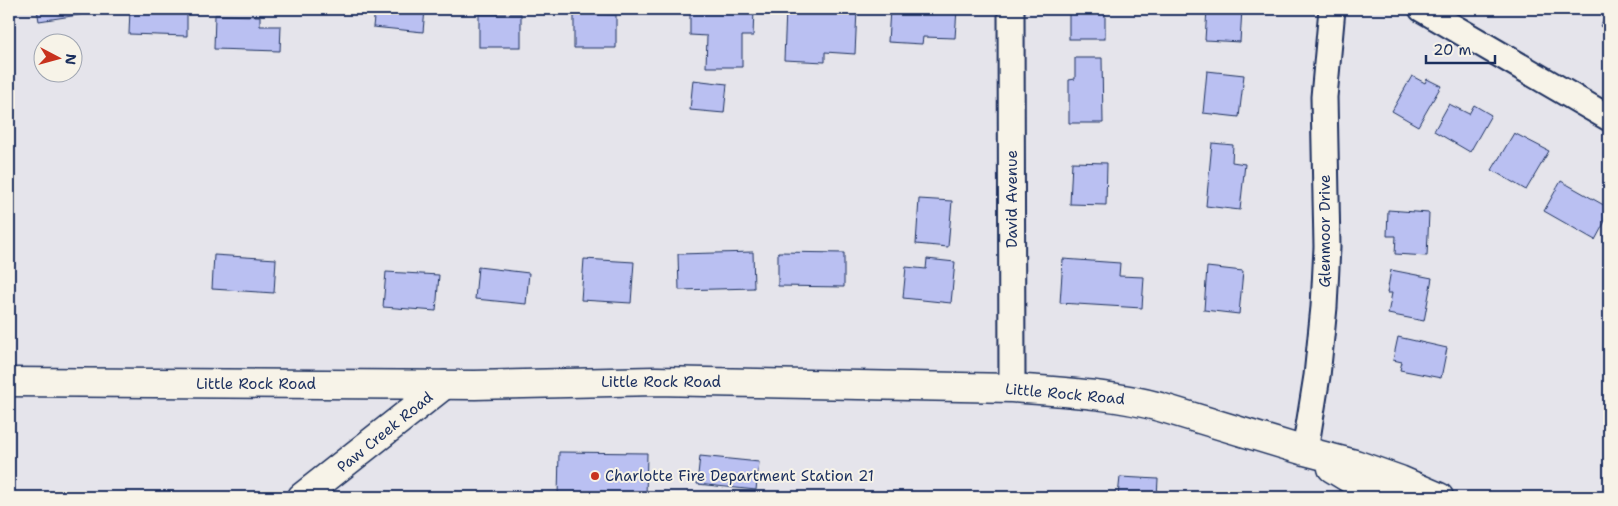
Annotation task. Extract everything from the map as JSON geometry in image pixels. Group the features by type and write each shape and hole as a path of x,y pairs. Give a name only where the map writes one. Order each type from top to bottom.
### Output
{"main road":[{"name":"Little Rock Road","path":"9,382 444,385 655,381 1012,388 1066,392 1142,402 1305,452 1355,464 1400,480 1439,497"},
{"name":"Paw Creek Road","path":"302,497 444,385"},
{"name":"Little Rock Road","path":"1305,452 1380,497"}],"street":[{"name":"David Avenue","path":"1011,9 1012,388"},
{"name":"Glenmoor Drive","path":"1305,452 1317,376 1324,307 1327,247 1324,97 1332,9"},
{"path":"1422,9 1609,118"}],"building":[{"path":"37,9 84,9 85,14 39,21"},
{"path":"130,9 187,9 187,36 129,34"},
{"path":"375,9 425,9 423,32 373,27"},
{"path":"690,9 754,9 753,36 742,36 742,67 706,67 707,36 690,35"},
{"path":"786,9 857,9 855,54 825,52 825,62 784,60"},
{"path":"890,9 957,9 955,38 923,37 922,44 888,42"},
{"path":"1069,9 1105,9 1105,39 1069,39"},
{"path":"1207,9 1242,9 1240,42 1205,40"},
{"path":"1609,10 1609,31 1600,26"},
{"path":"479,14 521,14 521,47 479,47"},
{"path":"574,14 616,15 616,48 574,48"},
{"path":"215,15 260,16 260,26 281,26 280,51 214,49"},
{"path":"1075,58 1102,58 1103,123 1069,123 1069,80 1075,79"},
{"path":"1207,71 1244,75 1239,117 1203,113"},
{"path":"1412,76 1425,83 1427,79 1441,86 1418,126 1392,111"},
{"path":"693,80 727,84 724,113 690,110"},
{"path":"1449,104 1469,114 1474,105 1491,115 1470,152 1434,131"},
{"path":"1514,133 1549,151 1526,190 1492,170"},
{"path":"1212,143 1233,145 1232,162 1245,164 1240,210 1206,206"},
{"path":"1072,162 1107,163 1106,205 1070,204"},
{"path":"1561,181 1609,208 1609,214 1595,240 1544,211"},
{"path":"919,199 952,201 948,247 916,244"},
{"path":"1388,210 1429,213 1427,256 1395,254 1396,236 1387,236"},
{"path":"753,252 754,288 679,290 678,254"},
{"path":"778,252 844,253 844,287 778,286"},
{"path":"214,255 276,259 274,293 212,289"},
{"path":"584,259 634,262 631,303 581,300"},
{"path":"927,259 955,262 951,303 903,298 906,267 926,269"},
{"path":"1063,259 1120,263 1119,276 1144,277 1142,308 1060,303"},
{"path":"478,267 529,273 526,304 475,299"},
{"path":"1207,267 1243,271 1239,314 1204,310"},
{"path":"1391,270 1432,278 1424,321 1388,314 1392,293 1387,293"},
{"path":"386,272 439,275 436,311 383,307"},
{"path":"1398,337 1447,348 1441,378 1400,370 1402,362 1393,360"},
{"path":"559,452 647,453 646,497 558,497"},
{"path":"700,456 759,462 756,490 697,484"},
{"path":"1120,477 1158,479 1157,497 1118,496"}],"place":[{"name":"Charlotte Fire Department Station 21","path":"595,476"}]}
